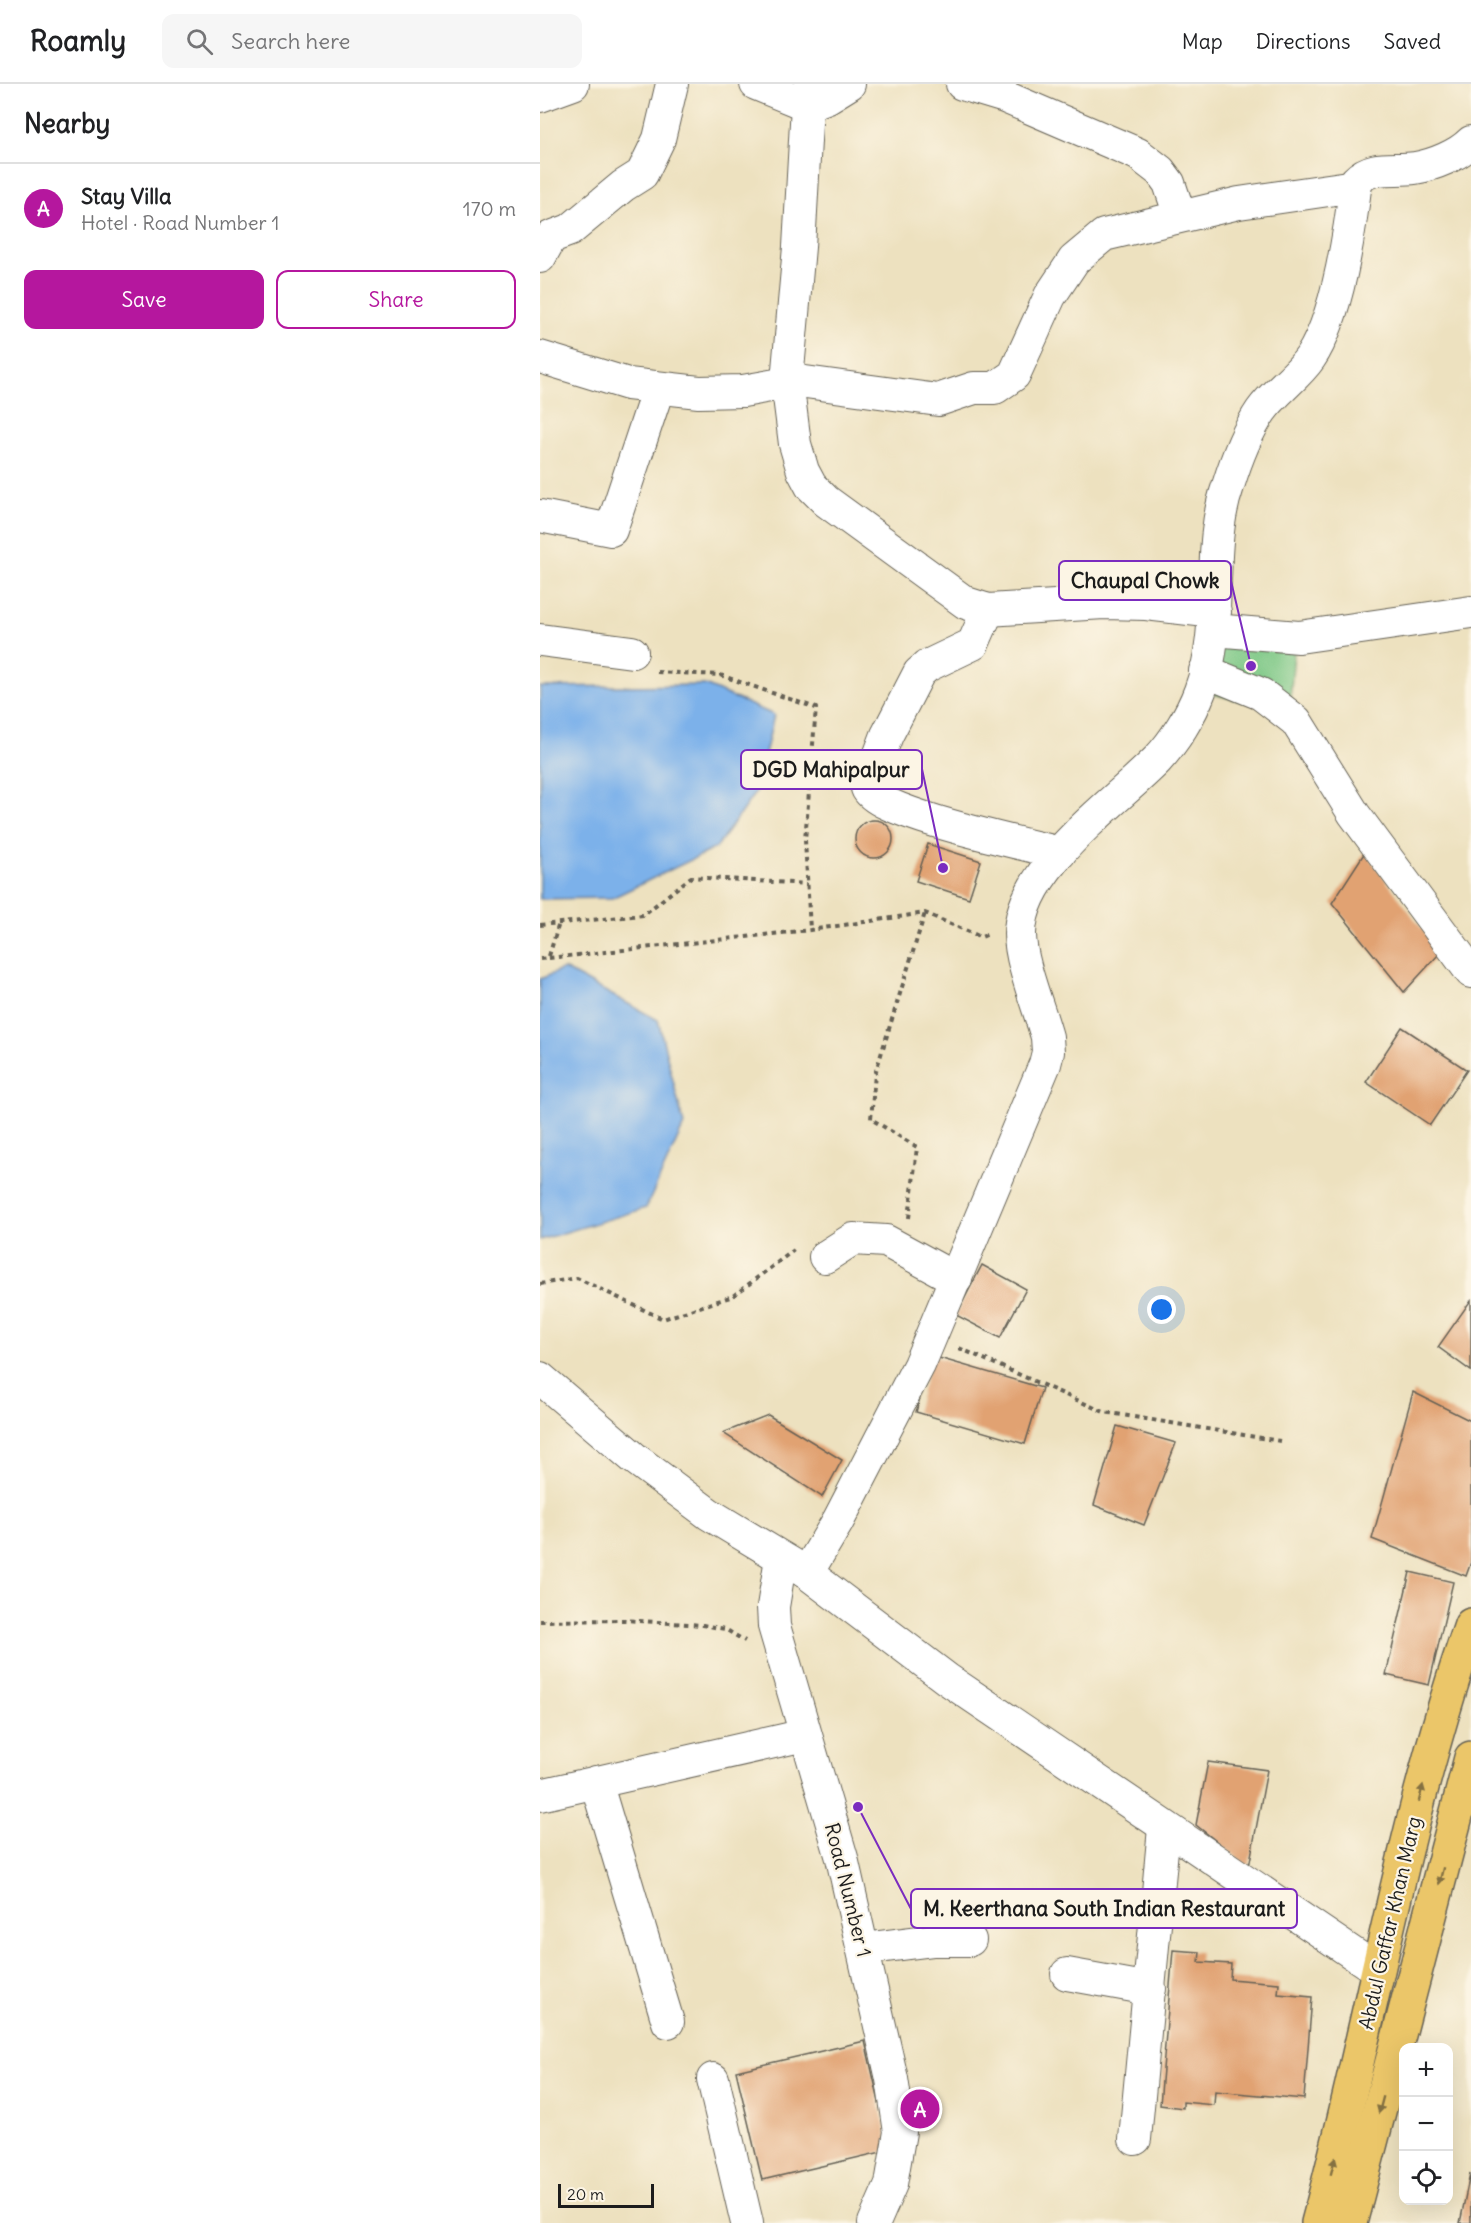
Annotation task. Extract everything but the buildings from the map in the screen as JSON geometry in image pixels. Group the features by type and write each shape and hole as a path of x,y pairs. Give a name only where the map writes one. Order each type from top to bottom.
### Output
{"main road":[{"name":"Abdul Gaffar Khan Marg","path":"1318,2223 1347,2114 1376,1969 1427,1771 1471,1625"},
{"name":"Abdul Gaffar Khan Marg","path":"1350,2223 1471,1758"}],"street":[{"path":"540,96 573,84"},
{"path":"540,256 551,237 570,230 623,186 642,174 659,139 672,84"},
{"path":"756,84 828,98 849,84"},
{"path":"962,84 1016,101 1138,154 1160,171 1169,183 1180,216"},
{"path":"809,94 787,381 795,444 803,471 811,486 826,501 966,603 988,610 1104,603 1146,604 1214,621 1299,637 1471,612"},
{"path":"1020,922 1025,906 1060,853 1078,832 1168,747 1201,690 1214,621 1222,511 1227,487 1243,445 1262,410 1310,358 1320,340 1341,270 1356,186 1362,175 1373,171 1415,168 1447,157 1471,142"},
{"path":"540,357 598,377 658,389 699,392 743,391 787,381 815,381 938,400 974,388 1001,386 1014,375 1050,296 1074,260 1090,244 1115,231 1239,203 1356,186"},
{"path":"540,516 611,530 658,389"},
{"path":"988,610 973,644 927,666 919,673 887,735 867,788 875,800 914,815 1060,853"},
{"path":"540,640 640,662"},
{"path":"1205,671 1261,694 1296,721 1354,814 1471,972"},
{"name":"Road Number 1","path":"874,2223 891,2184 900,2132 892,2079 842,1858 785,1669 774,1626 773,1607 794,1566 894,1415 956,1279 1048,1052 1020,938 1020,922"},
{"path":"814,1250 853,1239 886,1241 956,1279"},
{"path":"540,1378 671,1487 794,1566 947,1679 1164,1828 1376,1969"},
{"path":"540,1795 805,1736"},
{"path":"596,1782 668,2022"},
{"path":"1135,2139 1164,1828"},
{"path":"863,1949 944,1939 970,1940"},
{"path":"1066,1974 1150,1989"},
{"path":"713,2079 747,2223"}],"path":[{"path":"640,662 720,675 816,708 805,840 810,930"},
{"path":"540,925 643,915 691,878 807,884"},
{"path":"898,1221 909,1220 917,1147 871,1119 874,1074 925,913"},
{"path":"540,958 810,930 925,913 981,937 1020,922"},
{"path":"549,956 559,923"},
{"path":"540,1284 577,1278 663,1319 733,1296 814,1250"},
{"path":"931,1336 1104,1412 1280,1441"},
{"path":"540,1621 624,1620 713,1626 725,1629 785,1669"}],"green space":[{"path":"1217,634 1295,641 1289,712 1204,692"}],"water":[{"path":"705,685 774,715 757,790 716,848 612,898 540,899 540,687"},
{"path":"564,969 658,1020 684,1125 646,1208 540,1240 540,979"}],"place":[{"name":"Chaupal Chowk","path":"1251,666"},
{"name":"DGD Mahipalpur","path":"943,868"},
{"name":"M. Keerthana South Indian Restaurant","path":"858,1807"},
{"name":"Stay Villa","path":"920,2109"}]}
